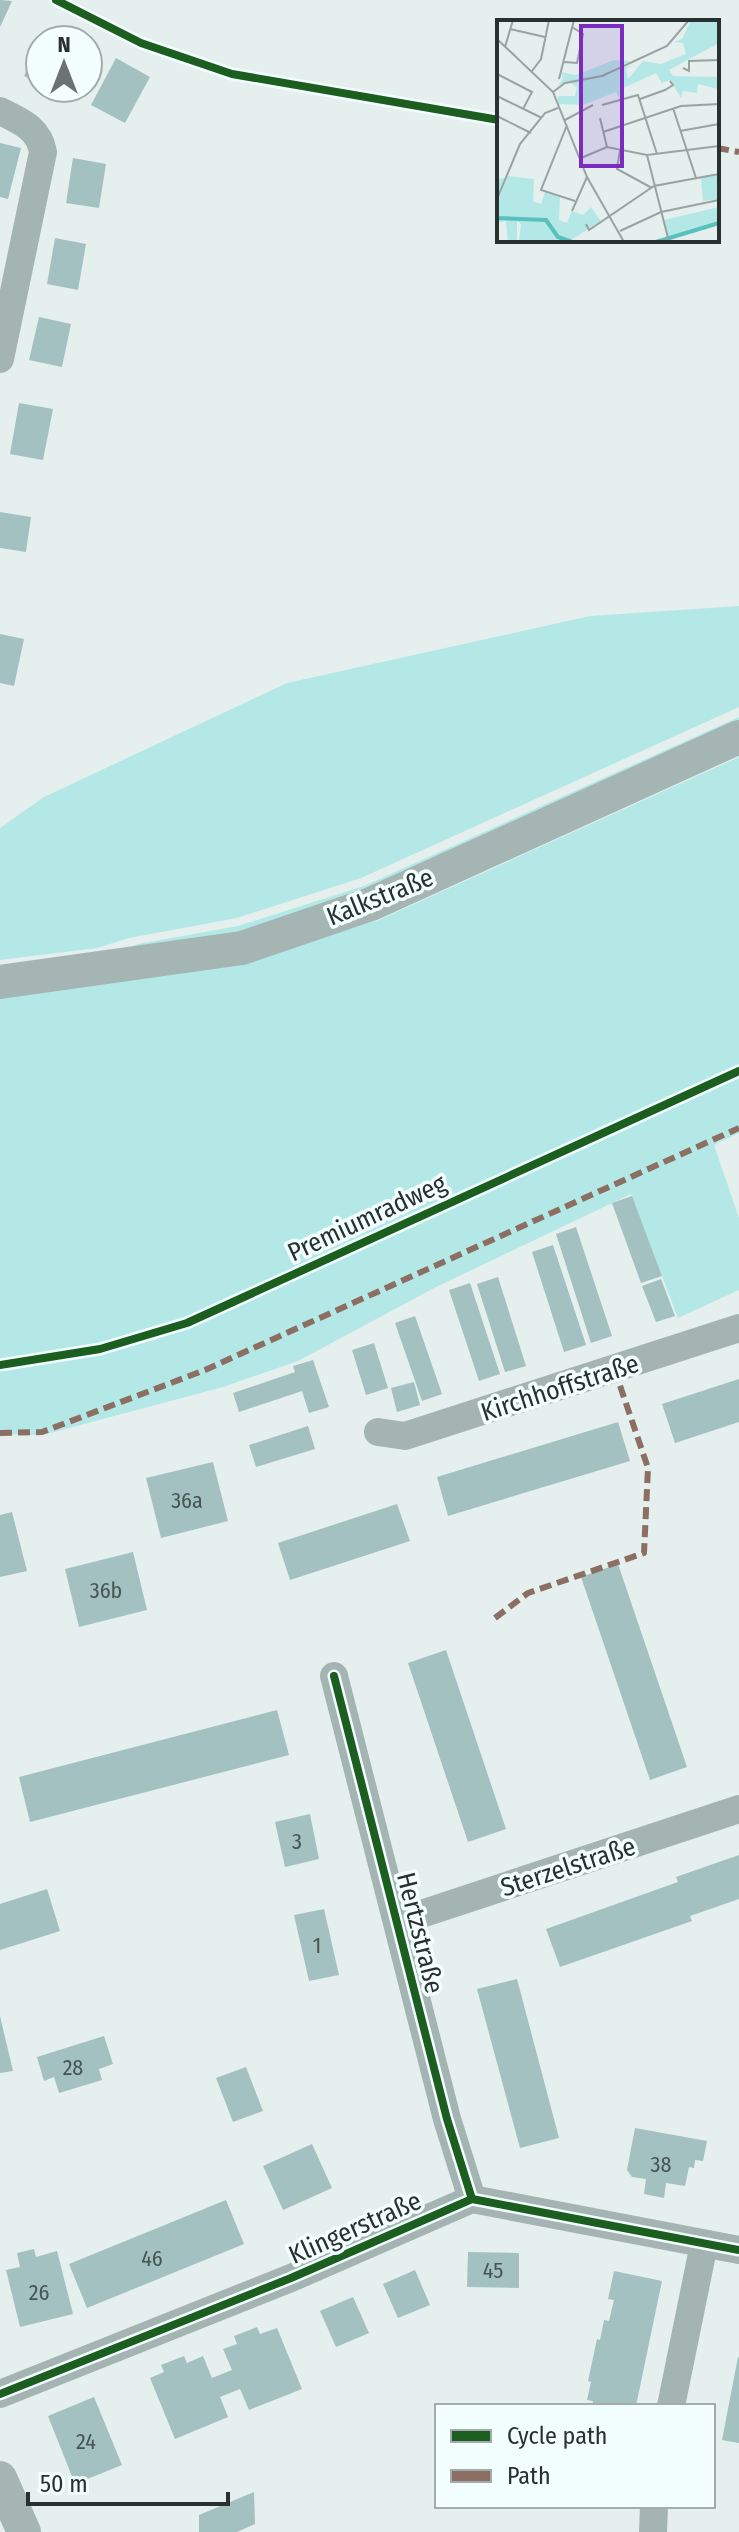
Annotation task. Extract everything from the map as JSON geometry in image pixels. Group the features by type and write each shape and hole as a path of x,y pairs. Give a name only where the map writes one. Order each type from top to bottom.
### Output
{"main road":[{"name":"Kalkstraße","path":"0,982 242,948 371,904 739,737"},
{"path":"0,2478 24,2532"}],"street":[{"path":"0,111 33,129 41,139 43,152 0,359"},
{"name":"Kirchhoffstraße","path":"378,1432 405,1436 739,1328"},
{"name":"Hertzstraße","path":"334,1676 447,2119 472,2199"},
{"name":"Sterzelstraße","path":"397,1922 739,1809"},
{"path":"472,2199 739,2250"},
{"name":"Klingerstraße","path":"0,2394 291,2278 472,2199"},
{"path":"671,2404 704,2244"},
{"path":"653,2532 654,2508"}],"shaded area":[{"path":"739,606 739,707 361,878 237,918 129,938 97,948 0,960 0,828 44,797 287,683 590,616"},
{"path":"739,717 739,724 367,893 240,934 110,956 138,944 238,926 364,886"},
{"path":"739,757 739,1133 714,1145 739,1218 739,1290 678,1318 631,1194 436,1287 298,1361 223,1387 43,1435 0,1434 0,996 245,960 379,920"}],"building":[{"path":"0,0 12,1 0,27"},
{"path":"116,58 150,77 125,123 91,105 104,104 104,81"},
{"path":"0,143 21,148 8,199 0,197"},
{"path":"73,158 106,164 99,208 66,203"},
{"path":"55,238 86,244 78,290 47,284"},
{"path":"39,317 71,324 62,367 29,360"},
{"path":"19,403 53,409 43,460 10,454"},
{"path":"0,512 31,517 26,552 0,548"},
{"path":"0,634 24,639 14,686 0,683"},
{"path":"632,1196 662,1276 641,1283 612,1203"},
{"path":"576,1227 612,1336 591,1343 556,1234"},
{"path":"553,1245 586,1345 564,1352 532,1252"},
{"path":"498,1277 526,1366 505,1372 477,1284"},
{"path":"661,1279 675,1316 656,1322 642,1286"},
{"path":"470,1283 500,1374 479,1381 449,1290"},
{"path":"415,1316 442,1394 422,1401 395,1323"},
{"path":"374,1343 388,1388 366,1395 352,1350"},
{"path":"313,1360 329,1407 309,1413 302,1391 239,1412 233,1393 295,1372 293,1366"},
{"path":"739,1379 739,1422 675,1443 662,1404"},
{"path":"414,1382 420,1405 397,1412 391,1388"},
{"path":"618,1422 630,1461 448,1516 437,1477"},
{"path":"308,1426 315,1449 256,1467 249,1445"},
{"path":"213,1462 228,1521 161,1538 146,1478"},
{"path":"397,1504 410,1541 290,1580 278,1543"},
{"path":"12,1512 27,1571 0,1577 0,1515"},
{"path":"133,1552 147,1610 79,1627 65,1569"},
{"path":"618,1564 687,1767 650,1780 581,1577"},
{"path":"446,1650 506,1829 468,1842 408,1663"},
{"path":"277,1710 289,1755 30,1822 19,1777"},
{"path":"310,1814 319,1859 285,1867 275,1822"},
{"path":"739,1855 739,1899 690,1916 692,1921 560,1967 546,1929 678,1882 676,1877"},
{"path":"47,1889 60,1931 0,1950 0,1904"},
{"path":"324,1909 339,1975 309,1981 294,1915"},
{"path":"517,1979 559,2138 520,2148 477,1989"},
{"path":"0,2016 13,2071 0,2073"},
{"path":"104,2036 113,2064 99,2069 102,2080 59,2093 54,2077 44,2081 37,2057"},
{"path":"246,2067 263,2111 233,2122 216,2078"},
{"path":"635,2128 707,2141 703,2161 695,2160 694,2168 689,2167 685,2186 666,2183 664,2198 644,2194 646,2179 632,2177 627,2170"},
{"path":"312,2144 332,2188 283,2210 263,2166"},
{"path":"226,2200 244,2244 87,2308 69,2264"},
{"path":"34,2249 36,2257 57,2251 73,2314 20,2327 6,2270 20,2267 17,2253"},
{"path":"468,2252 519,2253 519,2288 467,2287"},
{"path":"415,2270 430,2305 398,2318 383,2284"},
{"path":"614,2271 662,2281 636,2404 592,2404 593,2401 587,2400 597,2339 600,2340 604,2320 609,2321 614,2300 608,2299"},
{"path":"353,2297 369,2333 336,2347 320,2311"},
{"path":"257,2327 260,2334 277,2328 302,2389 249,2410 240,2389 220,2397 228,2417 175,2439 150,2378 164,2372 161,2365 184,2356 187,2363 203,2356 212,2378 232,2370 223,2349 237,2344 234,2336"},
{"path":"739,2358 739,2443 722,2440"},
{"path":"94,2397 122,2465 75,2484 48,2416"},
{"path":"254,2492 255,2524 237,2532 199,2532 199,2515"}],"marked path":[{"path":"719,148 739,152"},
{"path":"0,1433 42,1432 205,1370 739,1128"},
{"path":"495,1618 528,1593 644,1553 648,1468 615,1371"}],"cycle path":[{"path":"56,0 141,43 232,74 497,120"},
{"name":"Premiumradweg","path":"0,1365 100,1349 187,1323 739,1071"},
{"path":"334,1676 447,2119 472,2199"},
{"path":"0,2394 291,2278 472,2199 739,2250"}]}
